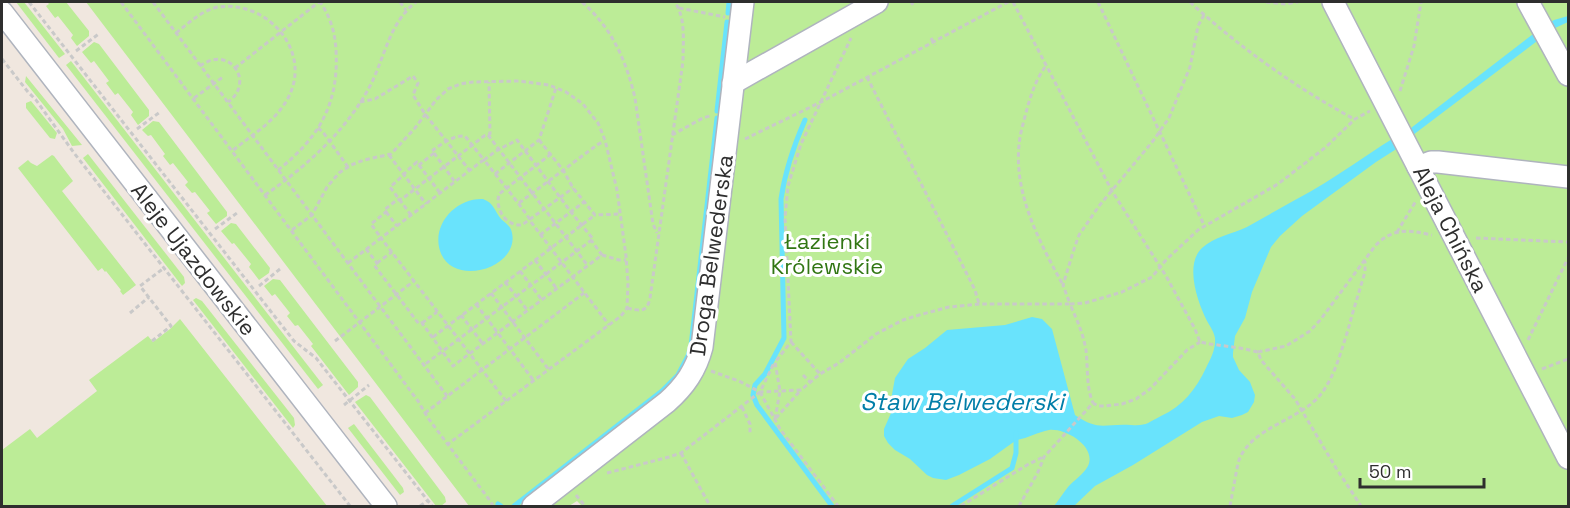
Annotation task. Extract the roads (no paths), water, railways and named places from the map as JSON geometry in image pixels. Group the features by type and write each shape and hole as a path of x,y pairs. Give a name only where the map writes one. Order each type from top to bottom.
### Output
{"street":[{"path":"733,83 877,2"},
{"name":"Aleja Chińska","path":"1333,2 1569,458"},
{"path":"1532,8 1569,75"},
{"name":"Droga Belwederska","path":"533,507 680,390 696,365 702,347 741,11"},
{"name":"Aleje Ujazdowskie","path":"2,12 386,507"},
{"path":"1419,168 1431,162 1438,162 1569,177"}],"water":[{"name":"Staw Belwederski","path":"1568,16 1568,22 1553,29 1398,148 1302,216 1271,247 1252,292 1245,318 1235,336 1233,357 1239,370 1250,382 1255,395 1248,412 1232,418 1219,416 1202,422 1095,486 1074,506 1054,506 1068,487 1086,469 1090,459 1084,446 1064,432 1049,430 1017,440 1016,438 990,459 946,480 927,475 888,443 884,436 884,429 891,413 895,378 908,359 947,330 1005,325 1032,317 1042,319 1052,329 1075,415 1102,426 1140,425 1147,424 1169,412 1193,390 1215,346 1212,329 1200,304 1194,284 1194,264 1202,248 1218,238 1247,227 1325,183 1411,128 1537,31 1554,20"},
{"path":"483,199 492,205 510,228 512,246 495,265 482,270 468,271 455,268 445,260 439,247 440,228 444,220 457,207 465,202"}],"waterway":[{"path":"728,13 729,2"},
{"path":"717,111 727,22"},
{"path":"514,506 662,391 678,375 688,356 717,118"},
{"path":"805,120 790,159 781,199 784,338 765,374 755,385 753,395 757,405 832,506"},
{"path":"952,506 1012,468 1016,453 1016,433"}],"park label":[{"name":"Łazienki Królewskie","path":"827,254"}]}
